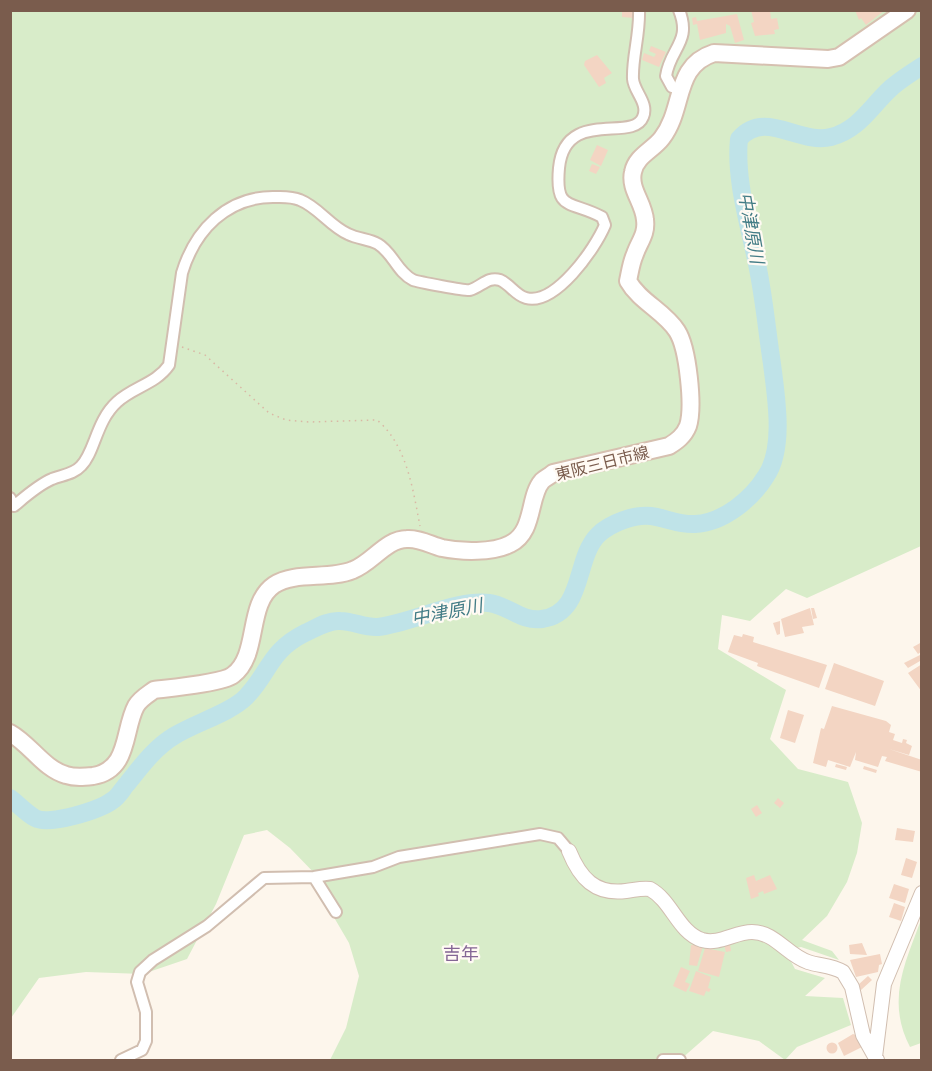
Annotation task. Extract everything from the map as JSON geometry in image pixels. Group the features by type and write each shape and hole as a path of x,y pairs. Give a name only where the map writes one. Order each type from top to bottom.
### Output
{"main road":[{"name":"東阪三日市線","path":"10,733 65,775 81,777 98,775 117,763 126,744 136,706 142,698 153,690 232,676 242,666 259,608 273,586 286,579 323,577 355,570 394,542 408,538 444,548 485,549 510,544 521,534 528,522 541,483 553,473 669,446 681,438 687,429 691,412 683,343 675,328 642,300 628,281 634,255 645,235 645,219 632,184 633,171 639,159 661,139 672,121 688,69 702,57 714,53 828,59 839,57 907,10"}],"street":[{"path":"10,498 14,506 38,486 74,472 83,465 108,412 127,394 149,384 165,371 169,365 173,344 182,273 195,242 219,214 242,201 257,197 290,197 300,200 349,235 378,244 414,281 470,290 490,279 499,280 526,298 539,299 559,289 590,250 605,225 602,217 583,207 571,206 559,196 557,190 560,161 568,144 583,133 596,129 629,127 640,122 644,117 642,100 633,82 639,40 639,10"},
{"path":"679,10 684,25 683,38 670,61 666,76 672,87 682,90"},
{"path":"121,1060 142,1050 146,1041 146,1012 137,982 145,966 207,926 264,878 314,877 373,867 399,857 540,834 558,838 569,851 582,878 590,885 611,892 650,889 663,898 689,932 703,940 712,941 753,932 763,934 802,959 843,972 852,987 863,1035 876,1059"},
{"path":"314,877 336,912"},
{"path":"876,1059 884,984 921,893"},
{"path":"663,1060 680,1060"}],"path":[{"path":"173,344 205,355 269,413 286,420 309,422 377,420 391,434 412,481 423,542"}],"green space":[{"path":"11,11 921,11 921,546 807,598 786,589 750,621 722,615 718,649 786,690 770,739 798,769 848,782 862,823 857,853 847,882 827,916 802,940 832,951 839,960 801,947 785,950 795,969 825,978 805,996 843,998 851,1025 797,1047 785,1060 759,1041 713,1031 680,1060 330,1060 346,1028 359,976 349,943 332,914 320,879 290,848 267,830 244,835 216,904 187,959 143,974 86,972 39,978 11,1018"},
{"path":"921,920 921,1043 910,1047 899,1014 900,982"}],"building":[{"path":"622,10 634,10 634,18 622,17"},
{"path":"751,10 770,10 771,19 777,18 779,29 774,30 775,34 755,36 751,23 754,22"},
{"path":"855,10 885,10 866,25 861,18 859,20"},
{"path":"737,14 744,40 735,43 730,26 726,24 726,33 700,40 697,24 693,25 692,18 696,17 697,21"},
{"path":"651,46 666,52 659,67 642,60 644,53 654,57 656,54 649,51"},
{"path":"597,55 612,73 604,78 606,83 599,87 584,65 585,61"},
{"path":"597,145 608,150 601,166 590,160"},
{"path":"592,164 600,167 596,174 589,171"},
{"path":"810,608 814,625 802,627 804,633 785,637 781,619"},
{"path":"811,608 814,608 817,618 813,619"},
{"path":"780,621 780,634 777,635 773,623"},
{"path":"743,634 754,637 753,642 827,665 819,688 757,666 758,663 728,652 734,635 742,637"},
{"path":"922,642 922,651 918,654 913,647"},
{"path":"922,654 920,661 908,668 904,663"},
{"path":"834,663 884,681 875,706 825,689"},
{"path":"922,664 922,692 908,673"},
{"path":"832,706 886,721 891,725 889,732 895,734 893,740 902,743 903,739 907,740 906,743 912,746 909,755 889,749 922,760 922,772 885,761 887,757 882,756 878,767 855,760 856,752 850,767 828,760 826,767 813,763 821,728 824,729"},
{"path":"788,710 804,715 795,743 780,738"},
{"path":"836,764 847,767 846,770 835,767"},
{"path":"864,766 877,770 876,773 863,769"},
{"path":"778,798 784,803 780,808 774,803"},
{"path":"757,805 762,813 756,817 751,809"},
{"path":"897,828 915,831 913,842 895,840"},
{"path":"906,858 917,862 912,878 901,875"},
{"path":"754,875 756,881 770,875 777,889 764,894 763,891 758,893 759,896 751,899 746,878"},
{"path":"894,884 909,889 905,903 889,898"},
{"path":"894,903 905,907 901,921 889,917"},
{"path":"862,943 867,955 850,954 849,945"},
{"path":"730,944 731,951 726,952 724,945"},
{"path":"691,945 703,946 697,966 689,965"},
{"path":"705,948 725,952 719,977 698,971"},
{"path":"880,954 882,964 879,965 878,972 856,977 850,960"},
{"path":"681,967 690,971 685,982 690,984 686,992 673,986"},
{"path":"696,971 711,977 708,988 711,989 709,992 706,991 704,996 689,991"},
{"path":"868,976 872,980 861,990 858,985"},
{"path":"853,1034 856,1035 862,1047 844,1056 838,1043"},
{"path":"832,1043 836,1044 836,1052 832,1053 828,1052 827,1048 828,1044"}],"waterway":[{"name":"中津原川","path":"10,798 32,816 42,820 74,816 106,804 117,797 160,746 182,731 239,703 254,688 284,647 322,625 340,621 378,627 463,604 476,603 496,604 521,616 534,619 556,615 566,607 572,596 590,545 609,527 630,518 645,516 683,523 706,523 726,514 745,501 760,485 772,464 776,451 778,422 762,289 741,186 739,139 749,131 760,127 771,127 819,138 841,134 864,117 894,85 922,66"}],"district":[{"name":"吉年","path":"461,954"}]}
